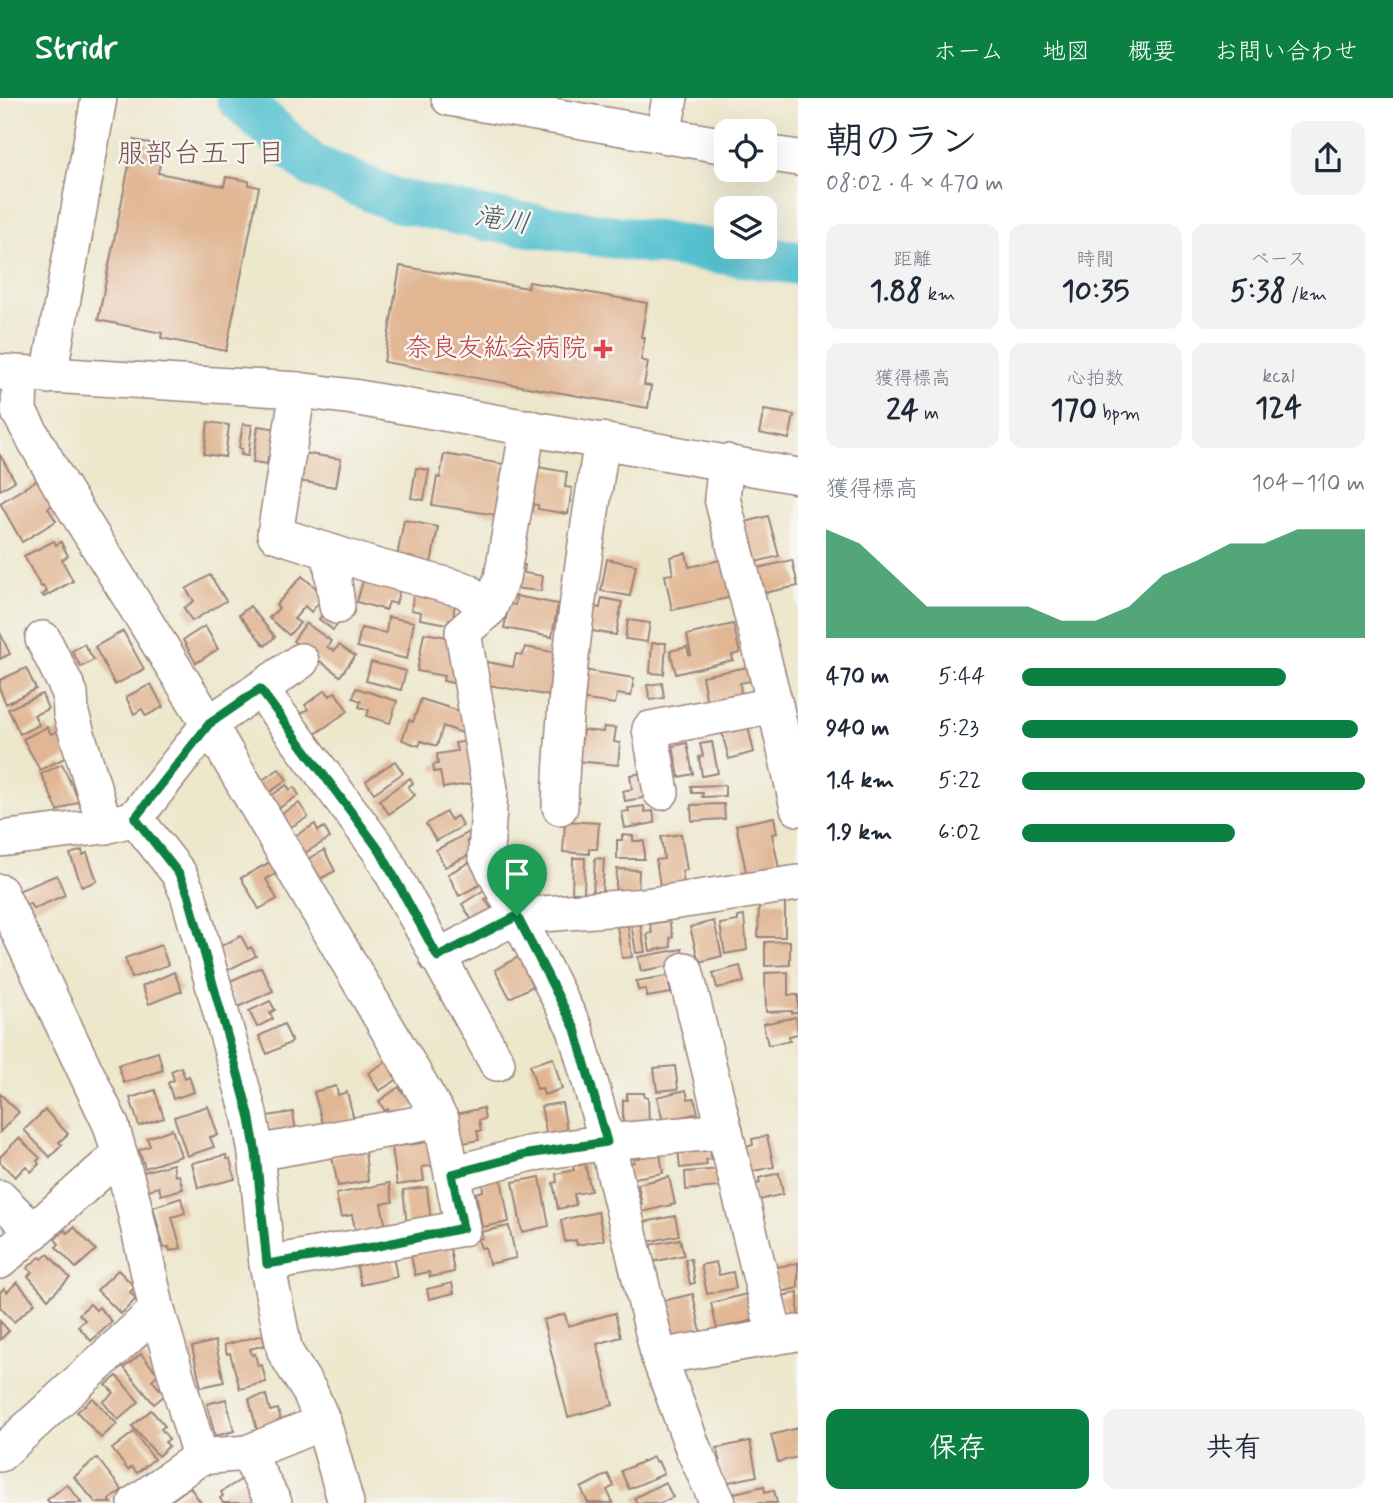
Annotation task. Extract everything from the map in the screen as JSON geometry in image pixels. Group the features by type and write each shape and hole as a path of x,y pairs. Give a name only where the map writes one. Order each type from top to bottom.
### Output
{"street":[{"path":"99,98 23,374 19,412 73,506 209,724 441,1120 463,1228 373,1247 267,1264"},
{"path":"449,98 714,144"},
{"path":"663,135 670,98"},
{"path":"777,155 798,158"},
{"path":"23,374 298,390 353,397 798,476"},
{"path":"298,390 275,534 465,590 489,609"},
{"path":"528,427 502,578 489,609 463,632 490,789 486,855 575,1029 607,1142 659,1357 692,1448 718,1503"},
{"path":"560,807 561,743 573,627 603,440"},
{"path":"726,463 722,498 775,705 798,808"},
{"path":"330,552 337,606"},
{"path":"43,639 70,693 71,714 120,822 179,874 188,894 249,1114 256,1153 267,1264 285,1352 310,1392 323,1422 346,1503"},
{"path":"0,838 120,822 209,724 300,662"},
{"path":"260,689 380,851 497,1063"},
{"path":"662,792 650,729 775,705"},
{"path":"438,957 517,916 645,906 798,883"},
{"path":"0,892 111,1125 157,1310 200,1457"},
{"path":"659,1357 791,1337 725,1131 685,970"},
{"path":"256,1153 441,1120"},
{"path":"452,1174 528,1154 607,1142 725,1131"},
{"path":"0,1261 119,1156"},
{"path":"0,1198 34,1232"},
{"path":"0,1454 157,1310"},
{"path":"136,1503 200,1457 247,1453 323,1422"},
{"path":"247,1453 275,1503"}],"building":[{"path":"134,140 164,146 158,173 224,186 226,177 249,181 249,185 259,187 226,351 161,338 162,333 98,320"},
{"path":"400,266 528,288 529,282 647,303 641,337 645,337 641,360 648,362 644,385 651,386 648,408 384,362"},
{"path":"764,410 794,415 789,439 759,433"},
{"path":"208,422 229,425 225,457 204,454"},
{"path":"243,424 252,425 248,456 241,455 242,449 239,448"},
{"path":"258,426 279,429 275,458 268,457 267,464 253,462"},
{"path":"303,453 341,459 336,487 298,481"},
{"path":"444,454 503,464 502,471 511,472 496,515 432,505"},
{"path":"0,455 15,481 0,490"},
{"path":"537,467 567,472 565,487 572,488 568,514 538,509 538,505 531,504"},
{"path":"416,468 429,470 424,500 411,498"},
{"path":"42,477 53,505 48,508 56,521 22,542 0,503"},
{"path":"768,516 779,556 752,563 742,523"},
{"path":"404,520 438,527 430,569 396,562"},
{"path":"54,541 56,545 61,542 68,556 62,560 73,581 44,597 42,595 47,592 41,587 24,556"},
{"path":"686,553 689,567 725,559 733,597 672,610 665,575 673,574 670,557"},
{"path":"607,559 636,565 630,596 601,591"},
{"path":"792,560 798,586 759,594 758,568"},
{"path":"515,563 525,565 524,573 543,576 541,591 511,588"},
{"path":"365,574 401,584 396,604 389,602 386,610 357,602"},
{"path":"210,575 226,601 192,621 184,608 194,601 186,589"},
{"path":"302,576 325,596 311,612 305,606 294,619 300,623 289,635 269,618 279,608 276,605"},
{"path":"414,591 455,603 453,619 449,619 448,624 420,619 421,612 411,610"},
{"path":"516,596 558,604 552,637 504,628 509,604 515,605"},
{"path":"602,598 622,602 616,635 581,629 585,606 600,608"},
{"path":"250,606 275,637 265,646 239,615"},
{"path":"328,608 341,620 333,630 319,619"},
{"path":"388,617 414,622 407,659 357,647 361,628 386,633"},
{"path":"628,620 650,623 647,642 625,639"},
{"path":"306,623 331,641 327,647 334,651 339,645 355,656 340,676 293,641"},
{"path":"733,624 740,653 732,655 733,660 676,674 670,651 687,647 691,655 687,635"},
{"path":"205,626 218,649 196,663 183,640"},
{"path":"123,631 144,669 115,685 95,647"},
{"path":"0,633 10,654 0,659"},
{"path":"424,633 454,638 457,657 453,683 443,681 444,676 417,671"},
{"path":"652,643 666,643 664,674 650,673"},
{"path":"84,644 94,660 81,667 72,651"},
{"path":"525,647 559,653 551,696 483,684 487,662 513,667 516,654 523,655"},
{"path":"371,662 406,671 401,690 366,681"},
{"path":"753,666 756,680 740,683 741,694 708,709 702,676"},
{"path":"26,668 36,689 6,704 0,690 0,680"},
{"path":"583,670 634,678 631,696 617,694 615,704 579,699"},
{"path":"662,683 664,698 650,700 647,685"},
{"path":"151,684 163,707 146,716 142,709 134,714 126,697"},
{"path":"356,688 397,701 390,723 367,716 369,710 359,707 361,701 353,698"},
{"path":"325,690 330,696 335,692 348,711 315,734 301,714 308,709 305,705"},
{"path":"42,694 48,709 34,715 39,725 20,734 8,709"},
{"path":"421,699 469,714 462,733 443,726 437,746 421,741 419,746 402,740 409,720 413,722"},
{"path":"47,727 51,734 61,730 69,756 40,770 23,739"},
{"path":"604,727 616,728 614,742 620,743 618,765 576,761 583,730 603,732"},
{"path":"748,727 754,752 729,759 722,733"},
{"path":"468,741 474,783 443,788 440,771 434,772 433,765 438,764 437,754 457,751 455,743"},
{"path":"712,742 718,773 702,776 699,757 703,756 700,744"},
{"path":"687,743 693,774 679,777 673,746"},
{"path":"395,761 403,773 374,793 366,781"},
{"path":"62,764 79,801 58,811 41,774"},
{"path":"279,769 287,780 264,796 256,784"},
{"path":"649,772 654,796 625,801 623,791 632,789 630,775"},
{"path":"410,778 413,783 408,787 415,795 389,814 379,800"},
{"path":"287,785 290,790 294,787 299,795 273,812 265,800"},
{"path":"725,785 725,796 702,797 703,793 692,793 691,786"},
{"path":"299,803 308,817 284,831 276,817"},
{"path":"724,804 725,819 692,821 691,805"},
{"path":"644,806 645,812 653,811 655,823 625,828 622,812 629,811 628,808"},
{"path":"446,812 451,820 457,816 463,826 436,841 426,824"},
{"path":"774,817 777,833 772,834 780,873 744,881 742,872 746,871 736,825"},
{"path":"565,821 599,823 597,849 589,849 589,854 563,852"},
{"path":"315,824 318,831 324,827 330,838 303,854 293,837"},
{"path":"471,831 474,837 467,841 473,853 445,867 436,850"},
{"path":"681,834 687,870 682,871 684,883 660,886 656,860 664,859 661,837"},
{"path":"622,835 633,836 633,841 644,841 644,859 617,859 617,840 622,840"},
{"path":"82,850 83,855 87,853 97,881 82,887 70,854"},
{"path":"324,850 335,871 320,879 318,874 312,877 304,861"},
{"path":"573,858 585,858 584,893 572,893"},
{"path":"595,858 604,859 602,893 593,893"},
{"path":"270,862 276,874 266,879 277,899 259,909 241,878"},
{"path":"470,862 481,884 459,896 448,874"},
{"path":"617,869 639,870 638,897 615,896"},
{"path":"57,875 65,895 33,909 30,903 24,906 18,891"},
{"path":"484,890 489,897 485,899 494,913 475,925 462,904"},
{"path":"759,901 785,902 785,937 758,937"},
{"path":"744,916 747,950 725,954 720,924 738,921 738,917"},
{"path":"669,921 673,937 670,938 671,947 650,951 647,934 652,933 650,924"},
{"path":"714,921 722,956 699,962 690,927"},
{"path":"640,922 645,952 636,953 631,923"},
{"path":"628,925 632,957 622,958 617,926"},
{"path":"241,936 248,949 251,947 256,956 228,970 217,948"},
{"path":"790,941 790,965 765,966 765,942"},
{"path":"161,945 168,965 132,978 125,958"},
{"path":"682,949 685,963 641,971 638,957"},
{"path":"520,956 535,985 510,998 495,970"},
{"path":"740,966 744,982 717,988 713,973"},
{"path":"261,967 273,991 238,1007 226,983"},
{"path":"174,972 182,991 149,1004 142,986"},
{"path":"788,972 788,995 798,995 798,1013 766,1012 765,973"},
{"path":"673,975 674,984 669,985 671,993 647,997 646,989 638,990 636,981"},
{"path":"270,1001 275,1010 270,1013 273,1019 257,1027 249,1011"},
{"path":"796,1017 798,1034 789,1036 790,1041 768,1045 763,1024"},
{"path":"284,1024 292,1042 267,1054 259,1036"},
{"path":"158,1052 163,1070 124,1083 118,1065"},
{"path":"553,1058 562,1089 544,1095 542,1088 537,1089 530,1065"},
{"path":"390,1059 401,1077 379,1091 368,1073"},
{"path":"675,1066 678,1089 657,1091 654,1068"},
{"path":"181,1067 185,1078 189,1076 194,1092 173,1099 168,1083 174,1080 171,1071"},
{"path":"336,1086 338,1095 347,1092 354,1120 324,1128 314,1092"},
{"path":"399,1087 402,1092 407,1088 417,1104 394,1119 379,1101"},
{"path":"155,1090 164,1118 139,1126 130,1098"},
{"path":"686,1090 688,1099 694,1098 698,1113 663,1122 657,1097"},
{"path":"627,1093 644,1093 644,1097 648,1097 649,1124 623,1125 623,1100 627,1100"},
{"path":"0,1094 19,1112 0,1132"},
{"path":"562,1103 568,1135 547,1138 541,1106"},
{"path":"208,1106 218,1135 210,1137 214,1147 187,1156 174,1117"},
{"path":"483,1108 485,1119 479,1120 479,1140 457,1144 451,1115"},
{"path":"45,1110 68,1134 59,1142 62,1145 50,1157 24,1130"},
{"path":"293,1112 296,1132 270,1136 267,1116"},
{"path":"172,1129 181,1156 145,1168 139,1150 150,1146 147,1138"},
{"path":"767,1136 774,1167 748,1172 743,1148 753,1145 752,1139"},
{"path":"19,1138 40,1158 37,1161 39,1164 31,1172 26,1166 15,1177 0,1162 0,1157"},
{"path":"429,1142 432,1166 422,1167 424,1181 397,1185 392,1147"},
{"path":"710,1146 711,1159 706,1160 707,1165 680,1168 678,1149"},
{"path":"365,1150 368,1181 338,1186 332,1157"},
{"path":"660,1153 663,1173 629,1179 626,1164 634,1162 633,1159"},
{"path":"226,1155 227,1159 230,1159 235,1179 198,1188 192,1163"},
{"path":"173,1164 175,1176 179,1175 183,1189 161,1195 159,1187 148,1190 143,1172"},
{"path":"585,1164 591,1191 574,1194 576,1205 558,1209 553,1183 557,1182 556,1174"},
{"path":"722,1169 718,1174 719,1187 686,1190 685,1172"},
{"path":"779,1173 783,1194 756,1201 752,1185 760,1183 759,1178"},
{"path":"540,1177 549,1226 522,1232 513,1182"},
{"path":"669,1177 675,1204 638,1213 636,1206 642,1205 638,1184"},
{"path":"501,1178 509,1222 482,1227 476,1193 483,1191 482,1182"},
{"path":"389,1183 393,1202 381,1204 386,1227 356,1233 352,1215 341,1217 336,1194"},
{"path":"427,1187 431,1222 407,1225 403,1190"},
{"path":"181,1198 185,1213 172,1217 181,1248 170,1251 169,1247 164,1248 153,1207"},
{"path":"598,1212 604,1240 577,1245 576,1240 565,1242 561,1220"},
{"path":"675,1216 679,1235 648,1242 644,1222"},
{"path":"509,1226 516,1258 489,1264 485,1247 481,1248 478,1239 483,1238 481,1232"},
{"path":"74,1227 96,1250 76,1268 56,1247 59,1244 55,1239 65,1230 67,1233"},
{"path":"680,1239 684,1255 653,1262 650,1245"},
{"path":"450,1248 454,1272 430,1277 429,1272 415,1275 411,1256"},
{"path":"48,1254 70,1278 48,1299 28,1276 32,1272 27,1268"},
{"path":"393,1256 397,1277 361,1285 356,1263"},
{"path":"685,1259 691,1259 695,1283 690,1284"},
{"path":"716,1262 719,1275 733,1272 736,1288 707,1294 701,1265"},
{"path":"798,1263 798,1288 781,1292 772,1268"},
{"path":"118,1270 135,1287 130,1292 136,1299 121,1314 97,1290"},
{"path":"17,1282 35,1303 14,1322 0,1307 0,1292 4,1288 7,1292"},
{"path":"452,1283 454,1293 429,1299 427,1289"},
{"path":"798,1292 798,1319 789,1321 779,1297"},
{"path":"693,1294 701,1333 671,1339 662,1301"},
{"path":"747,1294 754,1320 717,1329 711,1303"},
{"path":"90,1304 96,1310 99,1307 112,1322 91,1341 78,1326 85,1320 79,1314"},
{"path":"615,1313 621,1337 597,1344 613,1405 568,1417 543,1320 565,1314 568,1326"},
{"path":"0,1321 9,1331 0,1340"},
{"path":"263,1335 265,1345 250,1349 252,1355 255,1354 258,1366 262,1365 266,1382 240,1389 230,1353 227,1354 224,1345"},
{"path":"215,1341 224,1382 201,1387 192,1347"},
{"path":"141,1354 158,1374 152,1380 165,1395 154,1404 124,1368"},
{"path":"117,1376 139,1402 118,1420 103,1402 114,1393 106,1385"},
{"path":"266,1395 270,1411 278,1409 282,1427 258,1434 249,1399"},
{"path":"93,1398 117,1424 101,1438 77,1412"},
{"path":"226,1399 234,1431 215,1436 207,1404"},
{"path":"151,1410 165,1426 161,1429 169,1439 165,1442 169,1446 158,1456 132,1426"},
{"path":"798,1428 798,1457 778,1462 771,1435"},
{"path":"134,1432 154,1459 137,1473 132,1467 128,1470 112,1449"},
{"path":"750,1441 757,1476 724,1483 717,1448"},
{"path":"653,1457 664,1474 629,1489 621,1471"},
{"path":"97,1458 122,1490 109,1500 112,1503 96,1503 74,1477"},
{"path":"608,1474 614,1486 607,1490 613,1503 588,1503 581,1488"},
{"path":"242,1479 258,1503 223,1503 221,1492"},
{"path":"665,1482 673,1497 661,1503 637,1503 634,1498"},
{"path":"67,1484 82,1503 50,1503 47,1500"},
{"path":"764,1486 765,1492 774,1490 777,1503 732,1503 730,1494"},
{"path":"190,1487 201,1503 174,1503 172,1500"}],"waterway":[{"name":"滝川","path":"238,98 311,165 395,200 481,218 798,263"}],"place":[{"name":"奈良友紘会病院","path":"603,349"}],"district":[{"name":"服部台五丁目","path":"201,154"}],"route":[{"path":"260,689 380,851 438,957 517,916 575,1029 607,1142 528,1154 452,1174 463,1228 373,1247 267,1264 256,1153 249,1114 188,894 179,874 135,818 209,724 260,689"}]}
